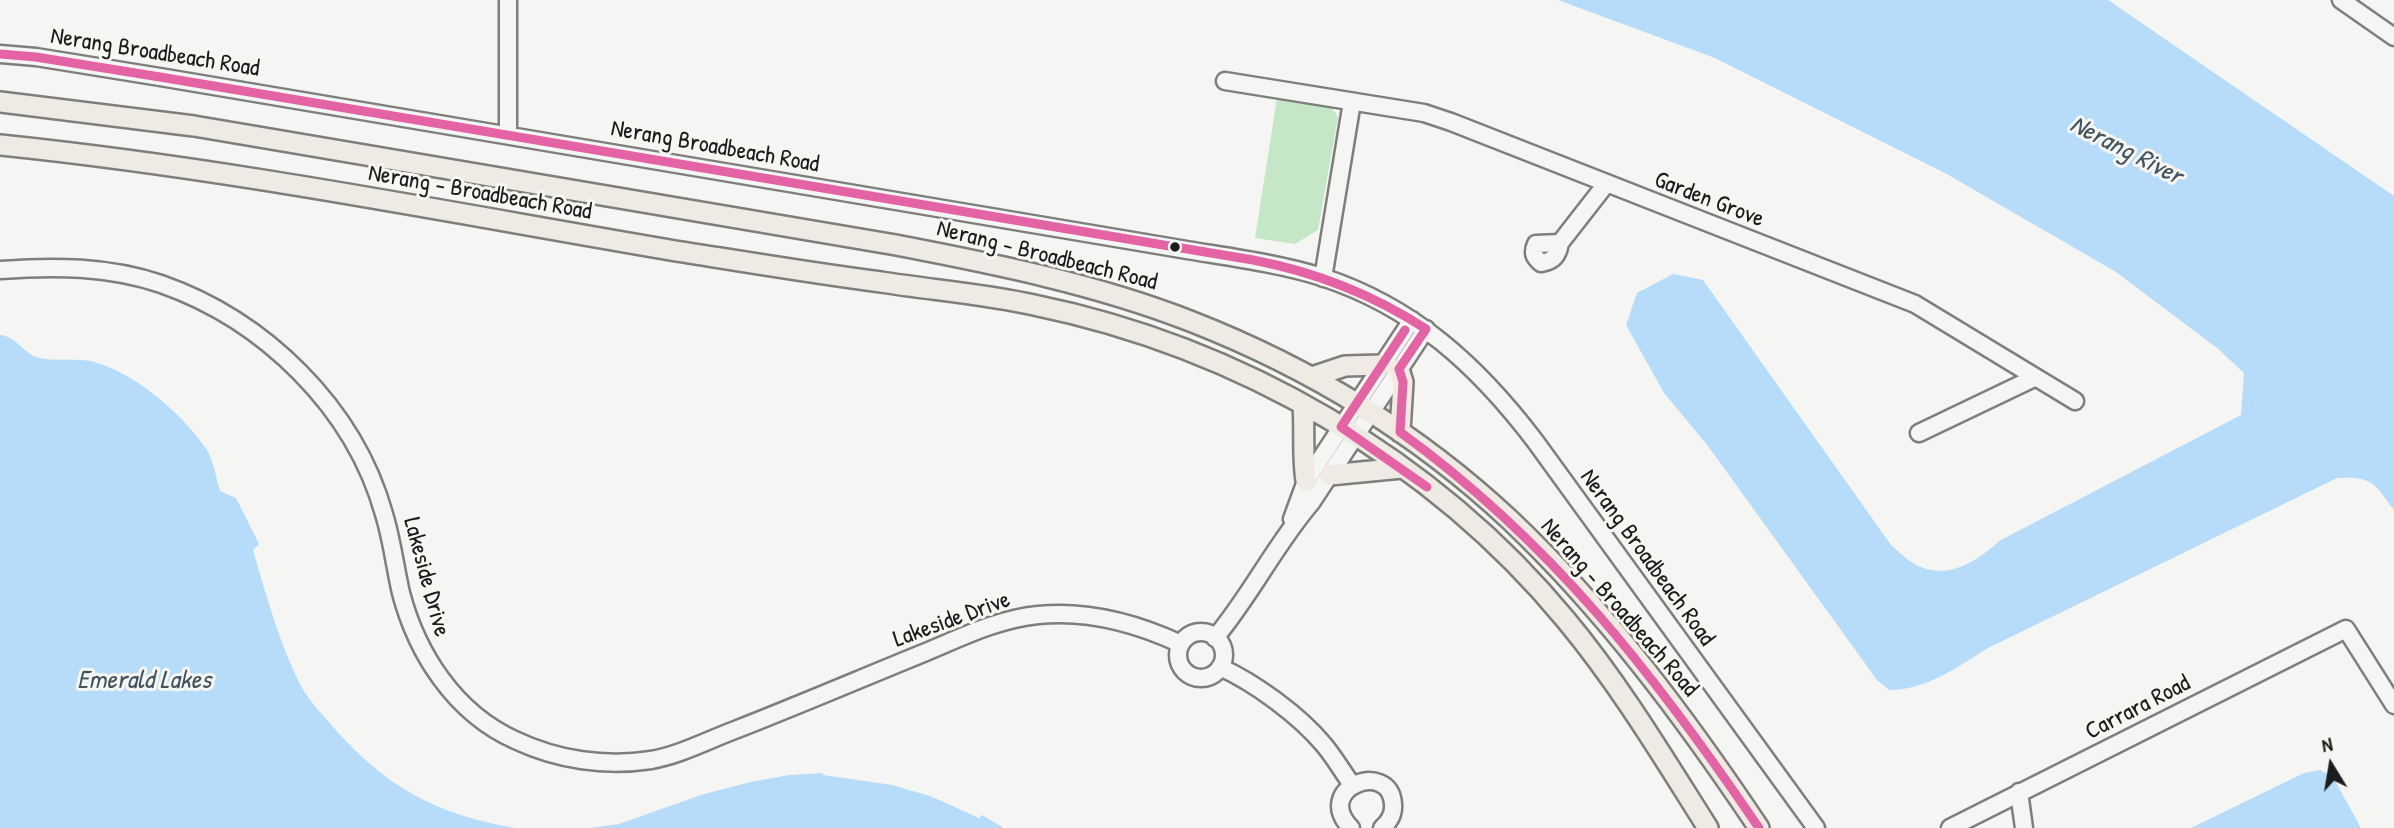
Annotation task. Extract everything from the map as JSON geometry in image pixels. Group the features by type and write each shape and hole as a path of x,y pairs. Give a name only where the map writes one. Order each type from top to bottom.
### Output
{"main road":[{"name":"Nerang - Broadbeach Road","path":"0,102 167,122 302,143 896,245 1066,281 1188,320 1279,359 1364,408 1446,466 1510,520 1579,592 1673,706 1759,828"},
{"name":"Nerang - Broadbeach Road","path":"0,145 132,160 677,251 1038,305 1118,326 1196,353 1303,405 1348,431 1402,467 1473,524 1538,588 1565,619 1618,688 1708,828"},
{"path":"1312,377 1345,366 1390,367 1403,382 1400,432"},
{"path":"1303,405 1305,437 1302,456 1306,481"},
{"path":"1330,475 1402,467"}],"street":[{"path":"508,0 508,135"},
{"path":"2341,0 2394,37"},
{"name":"Nerang Broadbeach Road","path":"0,54 146,74 508,135 1181,249 1277,266 1323,278 1386,305 1419,324 1469,364 1513,413 1816,828"},
{"name":"Garden Grove","path":"1225,81 1424,113 1451,122 1914,304 2076,401"},
{"path":"1323,278 1352,102"},
{"path":"1560,243 1606,184"},
{"name":"Lakeside Drive","path":"0,270 80,268 160,284 224,314 277,351 327,404 350,437 367,469 384,512 410,624 424,655 444,682 487,724 511,739 561,757 621,763 655,760 987,626 1036,615 1064,614 1114,620 1181,644"},
{"path":"1289,528 1306,481 1348,431 1419,324"},
{"path":"1919,433 2034,378"},
{"path":"1215,638 1256,581 1289,528 1311,503 1330,475 1348,431"},
{"name":"Carrara Road","path":"1950,828 2346,629 2394,705"},
{"path":"1198,632 1215,638 1223,651 1220,667 1208,677 1198,678 1188,674 1178,659 1181,644 1188,636 1198,632"},
{"path":"1220,667 1266,694 1324,744 1352,785"},
{"path":"1351,828 1340,811 1341,801 1345,792 1361,781 1380,784 1392,798 1394,808 1382,828"},
{"path":"2019,792 2024,828"}],"green space":[{"path":"1277,98 1320,103 1328,106 1338,117 1318,230 1295,244 1255,238"}],"water":[{"name":"Nerang River","path":"1558,0 2108,0 2394,196 2394,510 2372,483 2358,478 2337,478 1988,648 1929,682 1889,690 1877,680 1708,446 1664,393 1626,325 1637,293 1673,274 1703,280 1891,545 1913,563 1936,571 1970,563 1999,541 2241,415 2244,373 2217,348 2116,272 1945,173 1715,58"},
{"name":"Emerald Lakes","path":"0,335 10,338 36,357 84,360 106,366 139,384 171,408 207,450 220,491 236,498 259,544 253,550 280,637 301,686 316,708 373,767 415,795 462,815 516,828 0,828"},
{"path":"2320,770 2333,777 2361,828 2191,828 2304,773"},
{"path":"823,773 892,785 930,796 979,818 982,815 1004,828 589,828 619,824 701,795 750,782"}],"transit line":[{"path":"0,54 36,57 160,77 1253,260 1299,271 1364,295 1426,329 1399,369 1403,382 1400,432 1455,474 1553,565 1640,664 1759,828"},
{"path":"1405,330 1341,427 1427,487"}]}
